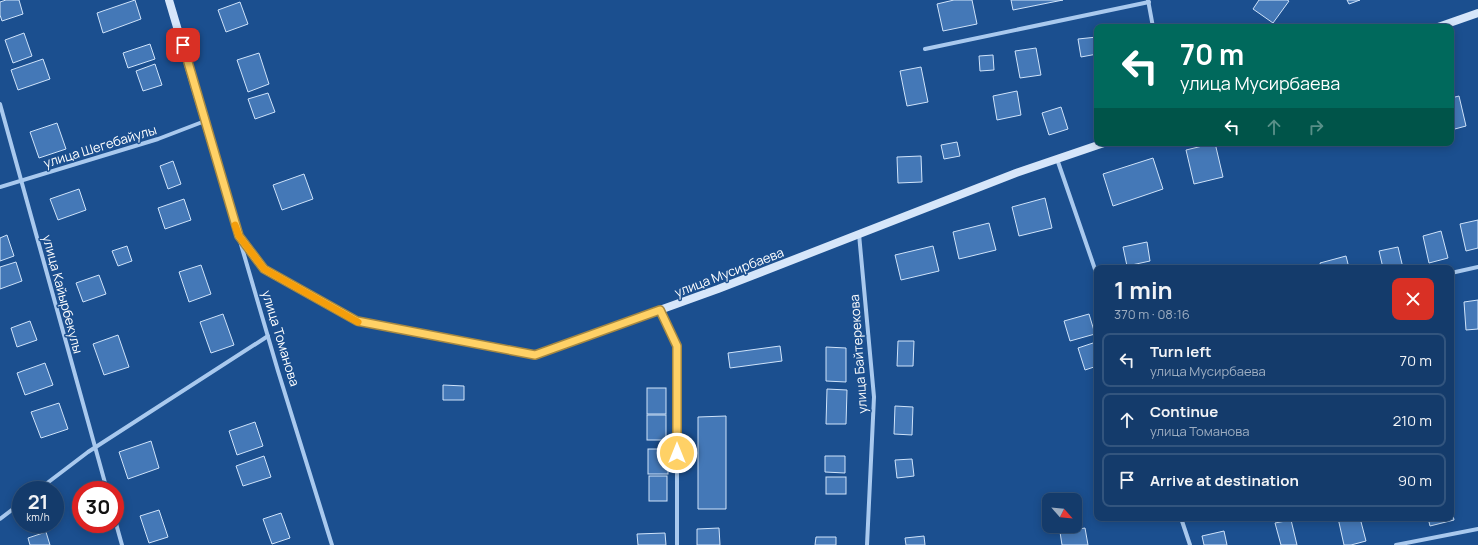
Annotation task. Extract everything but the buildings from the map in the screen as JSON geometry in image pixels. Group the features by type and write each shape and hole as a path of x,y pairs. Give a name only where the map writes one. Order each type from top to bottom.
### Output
{"street":[{"name":"улица Томанова","path":"169,0 268,336 332,545"},
{"path":"924,48 1148,1 1152,24"},
{"path":"1447,24 1478,13"},
{"name":"улица Кайырбекулы","path":"0,104 104,481"},
{"name":"улица Шегебайулы","path":"0,187 158,139 205,120"},
{"name":"улица Мусирбаева","path":"239,236 264,269 357,321 535,355 718,289 1016,173 1095,146"},
{"path":"1057,159 1094,265"},
{"name":"улица Байтерекова","path":"859,234 874,397 867,545"},
{"path":"1454,272 1478,266"},
{"path":"660,310 677,346 677,545"},
{"path":"50,481 95,447 268,336"},
{"path":"0,519 12,510"},
{"path":"1182,521 1190,545"},
{"path":"1396,545 1478,529"},
{"path":"119,533 122,545"}],"slow traffic":[{"path":"235,225 239,236 264,269 358,322"}],"route":[{"path":"183,45 239,236 264,269 357,321 535,355 660,310 677,346 677,453"}]}
